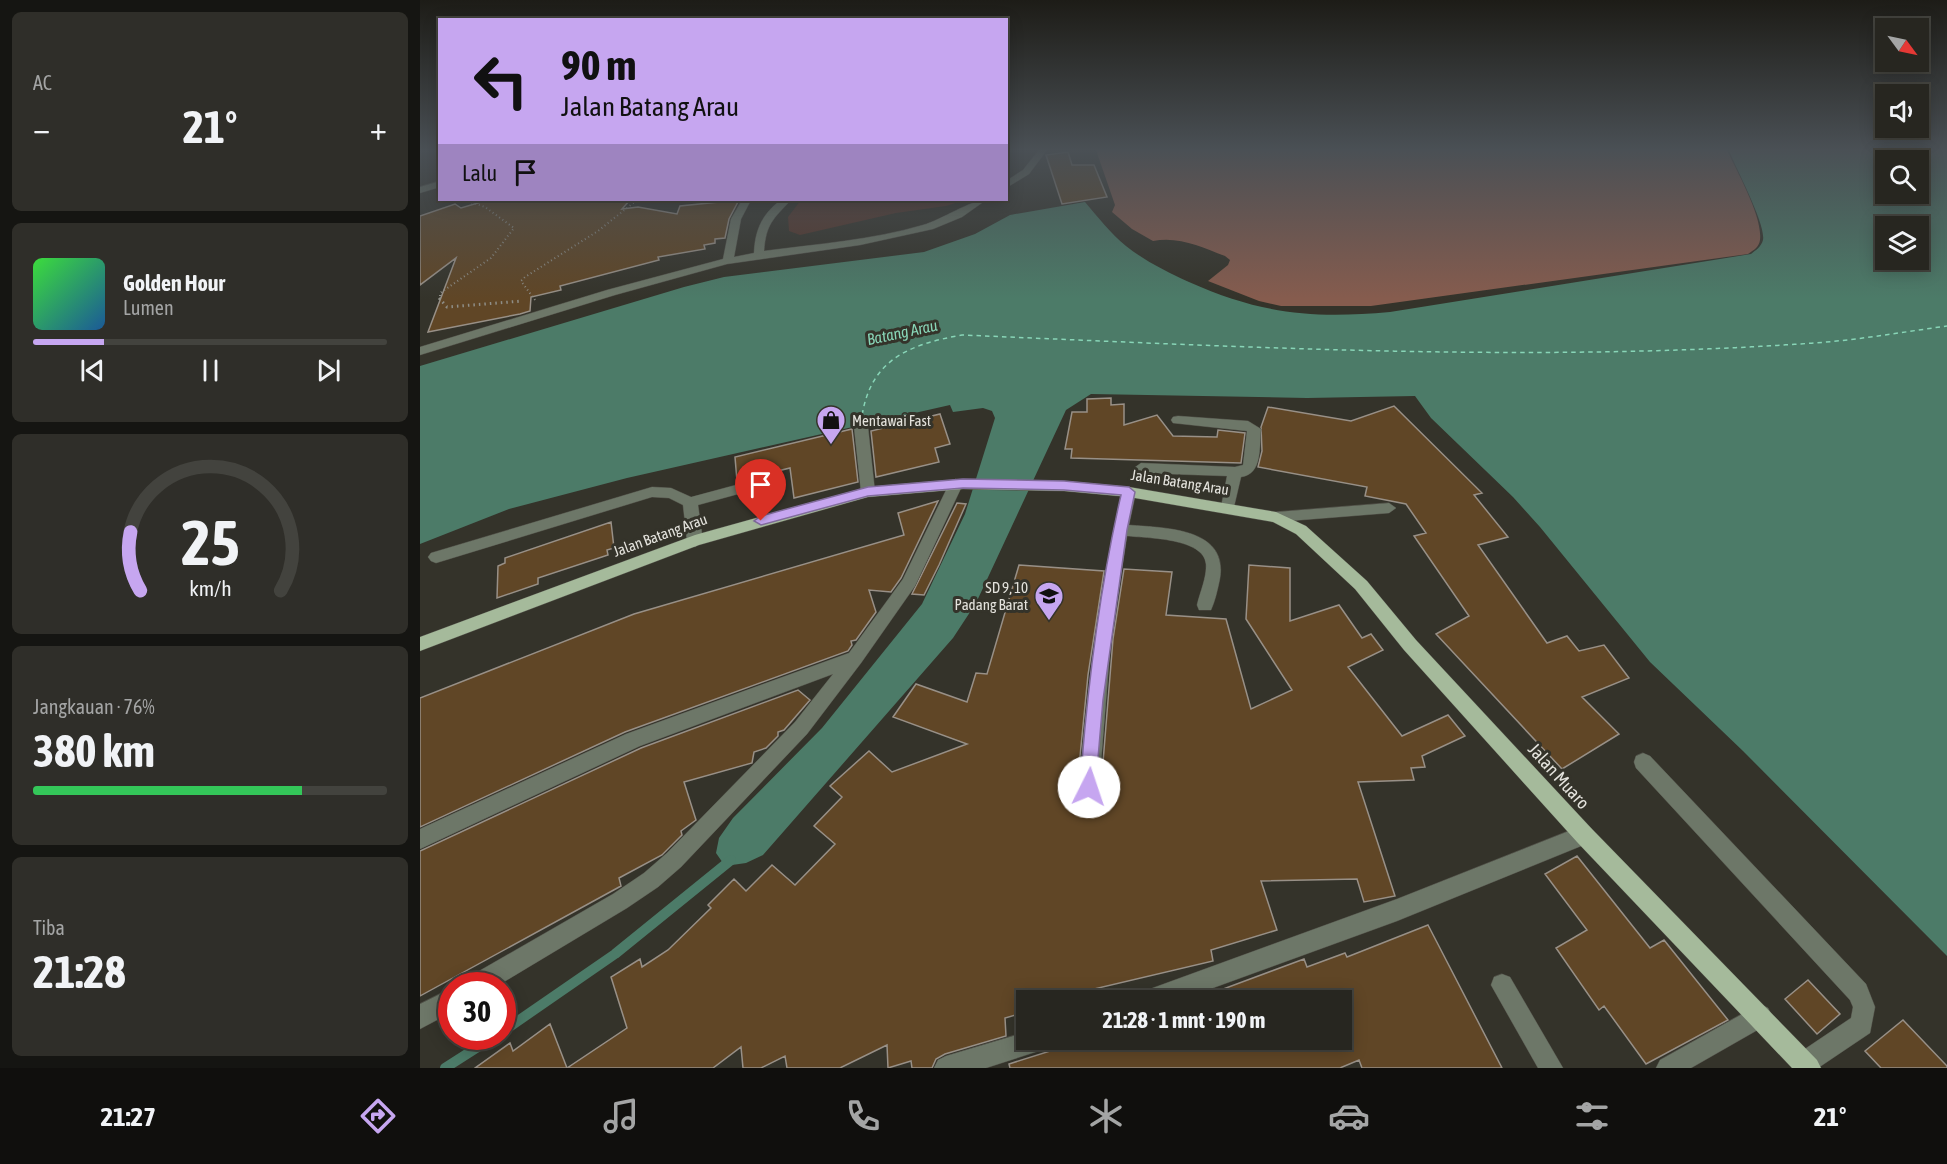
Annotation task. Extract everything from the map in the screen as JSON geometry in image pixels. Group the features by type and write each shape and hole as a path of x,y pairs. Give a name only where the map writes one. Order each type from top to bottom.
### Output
{"main road":[{"name":"Jalan Batang Arau","path":"420,644 695,540 868,492 959,484 1064,486 1129,492 1276,516"},
{"name":"Jalan Muaro","path":"1276,516 1301,530 1360,585 1410,645 1584,836 1807,1066"}],"street":[{"path":"728,261 736,219 745,201"},
{"path":"759,256 760,237 766,216 785,201"},
{"path":"420,351 547,312 728,261 928,228 968,211 980,201"},
{"path":"1141,468 1244,472 1250,466 1254,429 1243,423 1178,420"},
{"path":"861,427 868,492"},
{"path":"1228,507 1235,472"},
{"path":"436,557 642,495 671,493 690,502 766,482"},
{"path":"499,972 620,901 651,880 674,860 801,728 909,582 959,484"},
{"path":"1089,787 1095,700 1120,530 1129,492"},
{"path":"690,502 695,540"},
{"path":"1276,516 1389,508"},
{"path":"1120,530 1197,540 1209,549 1214,562 1205,604"},
{"path":"420,839 633,740 855,658"},
{"path":"1643,762 1858,992 1864,1007 1862,1025 1807,1066"},
{"path":"1177,990 1396,910 1584,836"},
{"path":"1502,986 1551,1068"},
{"path":"420,1017 438,1007"},
{"path":"1668,1068 1760,1016"},
{"path":"946,1068 1016,1047"}],"path":[{"path":"474,201 513,228 498,253 456,280 440,293 439,299 447,307 458,308 534,299"},
{"path":"547,312 521,281 525,275 555,260 599,231 636,201"}],"shaded area":[{"path":"1113,200 1751,200 1758,219 1760,240 1754,250 1748,254 1371,306 1281,306 1259,301 1208,281 1228,265 1230,260 1225,256 1181,241 1153,241 1132,229 1112,212 1115,205"},
{"path":"800,201 962,201 800,235 789,231 788,217"}],"water":[{"name":"Batang Arau","path":"1751,200 1875,200 1875,204 1929,204 1929,200 1947,200 1947,956 1743,751 1650,662 1540,527 1513,497 1431,418 1415,396 1307,398 1091,394 1066,410 976,603 953,638 763,855 746,863 725,866 716,853 719,838 733,818 822,728 922,604 965,514 995,418 992,411 983,408 953,412 950,405 627,478 509,509 420,544 420,366 724,277 924,252 975,234 1010,215 1085,202 1104,225 1133,251 1164,270 1215,293 1287,312 1362,314 1390,312 1751,254 1763,240 1760,222"}],"building":[{"path":"1061,200 1089,200 1062,204"},
{"path":"485,201 629,201 622,209 638,207 677,214 680,206 738,201 729,219 725,238 715,239 715,243 704,245 705,249 658,257 659,260 560,286 561,290 531,297 530,311 520,314 428,332 456,258 420,285 420,216 455,204 461,208"},
{"path":"1111,398 1111,405 1124,404 1124,425 1157,415 1173,436 1217,437 1218,430 1245,433 1241,463 1071,458 1072,449 1065,449 1072,412 1087,412 1087,399"},
{"path":"1394,406 1482,493 1474,495 1508,537 1478,545 1547,643 1567,636 1579,651 1604,645 1629,678 1582,697 1619,734 1562,769 1436,634 1469,616 1414,536 1426,533 1406,504 1365,496 1367,487 1258,467 1262,451 1261,427 1268,407 1351,421"},
{"path":"940,414 950,444 935,448 939,462 876,477 871,431"},
{"path":"852,429 858,482 794,498 790,468 737,481 735,457"},
{"path":"938,501 901,578 891,592 869,590 876,612 856,640 851,641 852,645 848,651 625,732 420,827 420,698 634,614 904,535 898,513"},
{"path":"957,503 966,504 939,565 924,595 912,594"},
{"path":"611,522 614,548 607,550 608,555 538,578 538,584 497,598 498,566 505,563 505,558"},
{"path":"1019,565 1104,571 1088,675 1077,787 1080,794 1088,798 1097,795 1101,787 1113,639 1124,569 1172,572 1166,615 1226,619 1251,709 1292,690 1246,619 1249,565 1290,568 1290,621 1339,605 1362,638 1371,634 1383,650 1348,667 1402,736 1448,715 1465,736 1422,756 1425,767 1411,768 1414,780 1358,782 1395,896 1364,902 1357,879 1261,881 1277,930 1211,950 1213,961 1090,990 1016,990 1016,1015 1005,1018 1006,1036 945,1054 936,1059 932,1068 912,1068 911,1061 888,1068 887,1045 840,1068 787,1068 785,1056 761,1068 743,1068 741,1047 713,1068 567,1068 627,1028 611,977 640,959 642,967 668,950 711,908 708,905 734,879 746,891 772,865 795,885 835,844 814,826 842,797 830,786 869,751 892,772 967,744 893,717 916,684 967,702 976,673 987,674"},
{"path":"798,690 810,700 784,730 778,732 778,736 766,748 754,752 752,763 684,782 696,820 681,831 682,835 662,855 619,878 621,886 464,972 438,972 438,986 420,996 420,851 641,748"},
{"path":"1577,856 1650,948 1664,940 1728,1020 1646,1064 1604,1006 1599,1010 1556,948 1587,930 1545,874"},
{"path":"1428,925 1502,1068 1362,1068 1359,1060 1340,1068 1010,1068 1009,1064 1053,1050 1352,1050 1352,990 1221,990 1304,959 1307,967 1345,953 1347,957"},
{"path":"1808,980 1840,1014 1817,1034 1785,999"},
{"path":"1903,1020 1947,1068 1881,1068 1865,1051"},
{"path":"550,1024 567,1068 475,1068 500,1050 516,1050"}],"waterway":[{"path":"516,1022 615,954 731,860"},
{"path":"445,1068 473,1050"}],"ferry route":[{"path":"861,423 865,402 872,384 893,360 924,344 962,335 1388,351 1601,352 1814,343 1947,326"}],"place":[{"name":"Mentawai Fast","path":"831,446"},
{"name":"SD 9, 10 Padang Barat","path":"1049,622"}],"route":[{"path":"761,521 868,492 963,484 1064,486 1129,492 1120,530 1095,700 1089,787"}]}
